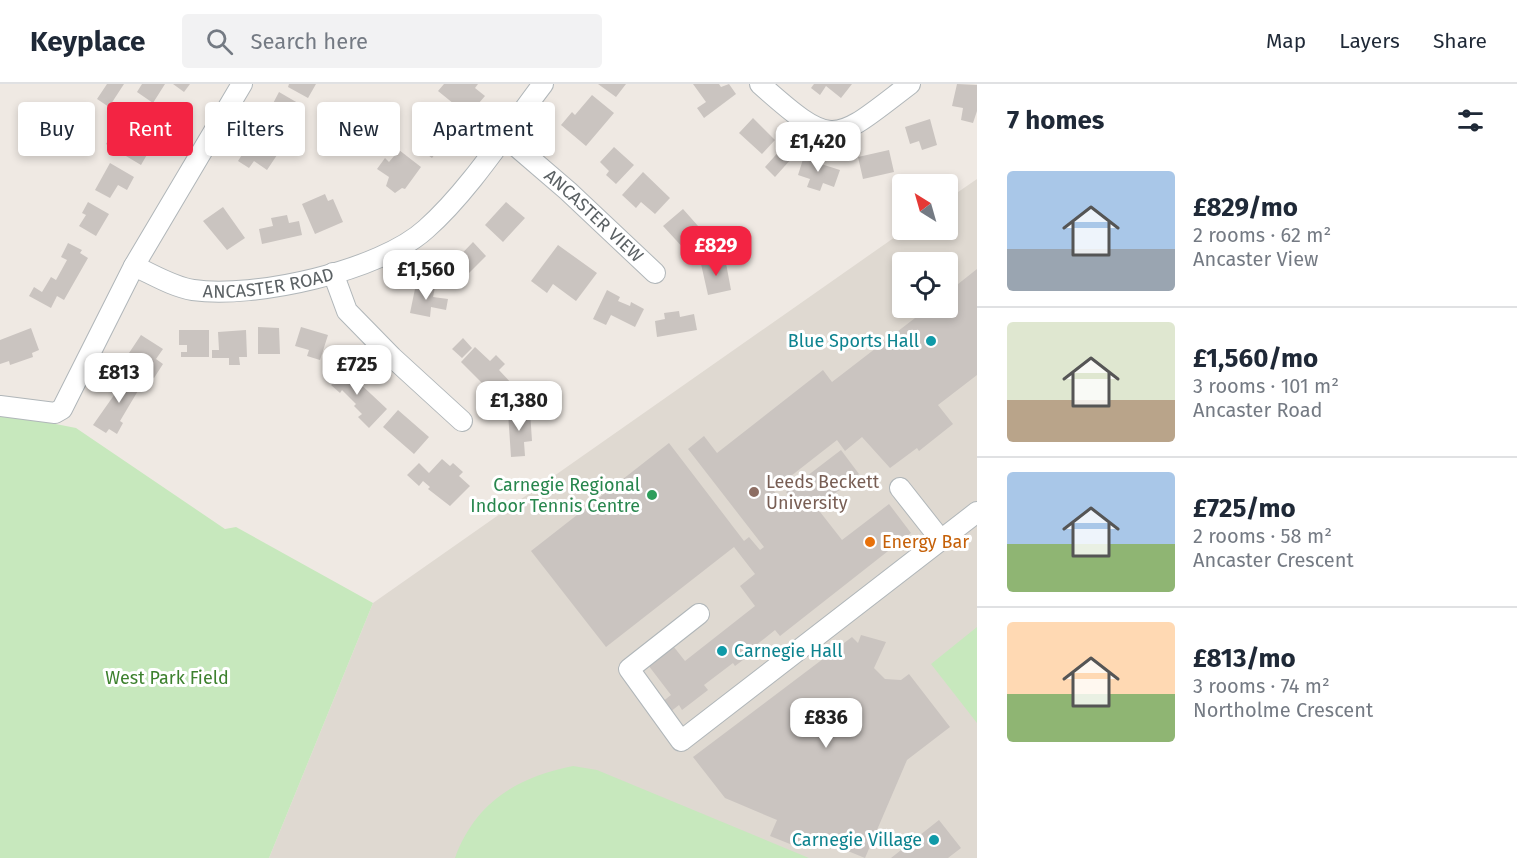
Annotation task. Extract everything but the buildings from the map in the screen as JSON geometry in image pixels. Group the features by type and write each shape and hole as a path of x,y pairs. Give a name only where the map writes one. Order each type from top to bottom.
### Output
{"street":[{"path":"0,406 56,413 62,409 134,266 242,84"},
{"name":"ANCASTER ROAD","path":"530,102 543,84"},
{"path":"760,84 799,119 813,127 839,131 856,126 910,84"},
{"name":"ANCASTER ROAD","path":"134,266 190,289 225,293 287,285 333,273 371,260 409,242 426,230 488,156"},
{"name":"ANCASTER VIEW","path":"527,156 655,273"},
{"path":"333,273 338,293 354,319 462,421"},
{"path":"900,488 941,540"},
{"path":"699,614 629,669 681,741 977,513"}],"shaded area":[{"name":"Leeds Beckett University","path":"977,179 977,858 269,858 373,603 892,239 958,240 958,192"}],"green space":[{"name":"West Park Field","path":"0,413 76,428 225,529 236,527 373,603 269,858 0,858"},
{"path":"977,627 977,723 931,664"},
{"path":"573,766 597,770 809,858 455,858 474,822 500,796 534,777"}],"place":[{"name":"Blue Sports Hall","path":"931,341"},
{"name":"Leeds Beckett University","path":"754,492"},
{"name":"Carnegie Regional Indoor Tennis Centre","path":"652,495"},
{"name":"Energy Bar","path":"870,542"},
{"name":"Carnegie Hall","path":"722,651"},
{"name":"Carnegie Village","path":"934,840"}]}
